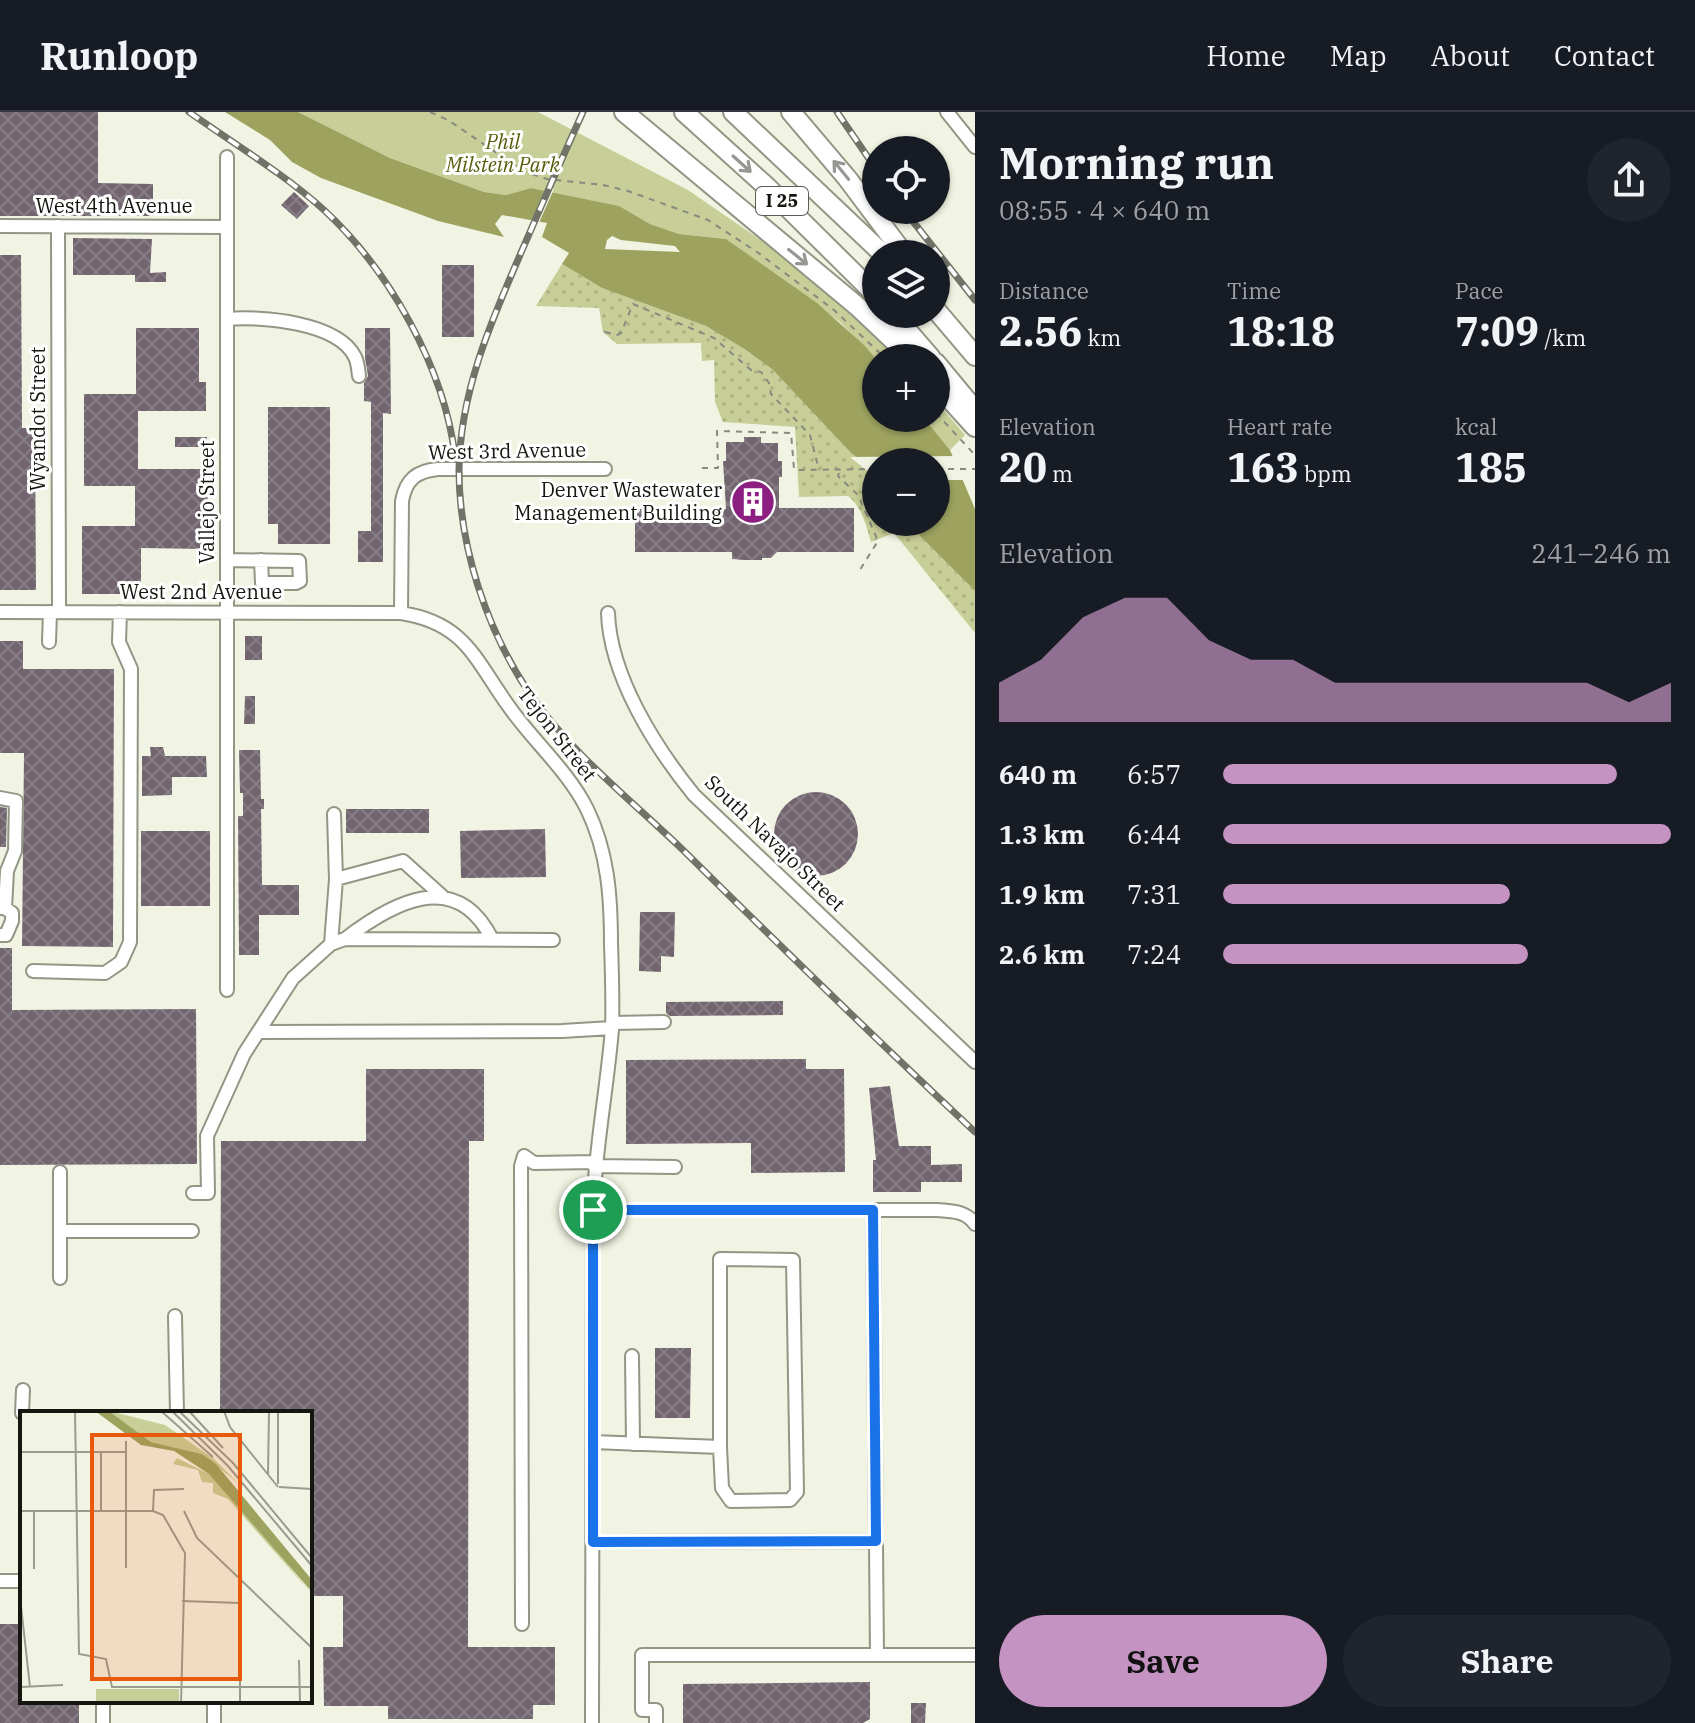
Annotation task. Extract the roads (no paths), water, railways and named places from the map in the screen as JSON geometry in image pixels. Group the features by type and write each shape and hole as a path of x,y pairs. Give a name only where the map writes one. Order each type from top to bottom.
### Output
{"highway":[{"path":"624,112 857,306 897,344"},
{"name":"I 25","path":"684,112 767,187 862,281"},
{"name":"I 25","path":"733,112 868,240"},
{"path":"791,112 847,178 894,240"},
{"path":"950,327 975,356"},
{"path":"905,328 919,344"},
{"path":"950,380 975,410"},
{"path":"950,399 975,427"}],"street":[{"path":"947,112 975,147"},
{"name":"Vallejo Street","path":"227,157 227,990"},
{"name":"West 4th Avenue","path":"0,226 227,227"},
{"name":"Wyandot Street","path":"49,642 54,612 58,226"},
{"path":"227,319 286,320 326,334 341,342 355,356 359,376"},
{"name":"West 3rd Avenue","path":"401,613 402,501 411,478 426,470 438,469 605,469"},
{"path":"227,560 261,560"},
{"name":"West 2nd Avenue","path":"0,612 401,613"},
{"path":"33,971 105,973 121,962 130,942 131,669 119,642 120,612"},
{"name":"Tejon Street","path":"401,613 434,620 467,643 508,706 573,785 589,813 604,857 610,890 612,1026 595,1164 593,1210 592,1723"},
{"name":"South Navajo Street","path":"608,613 609,634 627,688 666,760 694,795 975,1062"},
{"path":"0,798 16,801 15,851 7,871 3,908 12,913 12,921 6,935 0,935"},
{"path":"331,944 336,879 334,814"},
{"path":"0,851 15,851"},
{"path":"336,879 403,861 442,896 474,913 492,939"},
{"path":"193,1193 208,1193 207,1136 244,1054 293,978 331,944 345,939 381,913 410,900 442,896"},
{"path":"345,939 553,940"},
{"path":"258,1032 562,1031 664,1022"},
{"path":"522,1624 521,1166 524,1156 534,1163 675,1167"},
{"path":"60,1172 60,1278"},
{"path":"593,1210 949,1211 972,1220"},
{"path":"873,1210 877,1655"},
{"path":"60,1231 192,1231"},
{"path":"720,1259 793,1260 797,1492 790,1500 731,1501 722,1488 720,1447 720,1259"},
{"path":"175,1316 177,1411"},
{"path":"632,1356 633,1444"},
{"path":"22,1411 23,1390"},
{"path":"593,1442 720,1447"},
{"path":"593,1542 876,1541"},
{"path":"656,1723 656,1710 642,1710 642,1655 975,1655"}],"railway":[{"path":"189,112 308,196 348,234 370,261 410,322 426,355 449,422 455,456"},
{"path":"583,112 498,307 479,360 465,414 459,470 460,499 470,558 489,616 530,694 564,736 975,1132"},
{"path":"837,112 862,149"},
{"path":"915,224 975,300"}],"place":[{"name":"Denver Wastewater Management Building","path":"753,502"}],"park label":[{"name":"Phil Milstein Park","path":"503,154"}]}
